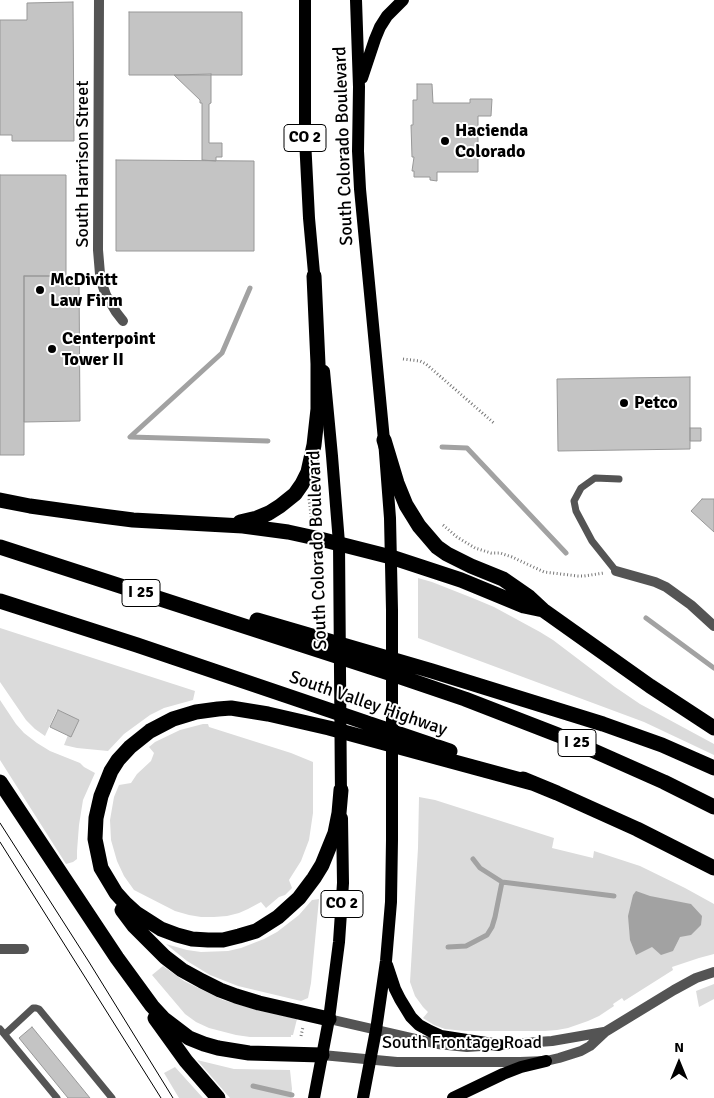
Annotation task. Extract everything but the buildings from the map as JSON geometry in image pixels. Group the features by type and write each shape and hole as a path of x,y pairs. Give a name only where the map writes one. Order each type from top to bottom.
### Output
{"highway":[{"path":"187,523 230,523 257,518 269,513 287,501 295,494 305,479 311,462 318,409 314,276"},
{"path":"384,440 404,500 420,526 437,546 447,554 503,579 529,596 543,610 650,686 714,728"},
{"path":"0,500 102,516 243,526 288,532 391,557 461,580 524,606 543,610"},
{"name":"South Valley Highway","path":"0,547 377,669 505,714 594,750 714,807"},
{"path":"85,575 259,620 544,706 644,738 714,768"},
{"name":"South Valley Highway","path":"0,601 424,742 532,783 622,822 714,868"},
{"path":"329,1018 259,1003 220,990 182,970 165,957 134,926 109,889 96,848 96,818 101,796 111,771 121,756 150,730 173,719 196,712 231,708 268,714 329,728 532,783"},
{"path":"0,782 131,978 156,1020 172,1043 218,1098"},
{"path":"101,868 116,893 125,903 136,914 161,930 192,939 208,940 223,940 256,931 278,918 299,898 322,865 335,834 341,790"},
{"path":"131,978 152,1006 164,1018 190,1038 204,1044 249,1053 322,1055"}],"main road":[{"name":"South Colorado Boulevard","path":"305,0 305,140 309,218 339,543 343,859 341,916 336,971 314,1098"},
{"name":"South Colorado Boulevard","path":"356,0 360,189 390,518 392,610 392,879 386,960 376,1030 363,1098"},
{"path":"359,87 368,56 380,27 390,12 403,0"},
{"path":"386,960 388,971 400,999 411,1017 420,1025 441,1036 500,1045"},
{"path":"453,1098 503,1074 546,1061"}],"street":[{"name":"South Harrison Street","path":"99,0 98,250 102,284 106,295 123,321"},
{"path":"616,571 647,579 666,587 691,605 714,626"},
{"path":"0,949 24,949"},
{"name":"South Frontage Road","path":"322,1055 406,1062 546,1061 581,1051 590,1046 605,1032 685,984 714,972"},
{"name":"South Frontage Road","path":"329,1018 438,1044 467,1047 552,1041 605,1032"}],"lane":[{"path":"616,571 592,541 576,512 574,501 581,488 595,478 619,479"},
{"path":"57,1098 2,1032 33,1008 39,1009 112,1098"}],"path":[{"path":"403,359 420,361 426,364 495,424"},
{"path":"308,491 312,526"},
{"path":"443,525 457,537 475,548 490,553 505,554 544,572 584,576 616,571"}],"shaded area":[{"path":"418,578 494,607 540,632 640,704 714,744 714,755 644,722 418,638"},
{"path":"0,628 195,691 193,700 164,708 150,715 124,734 108,751 64,745 68,735 71,736 79,720 57,710 45,736 26,720 0,682"},
{"path":"0,700 16,724 37,743 50,751 80,763 95,773 83,800 77,859 73,862 66,864 0,760"},
{"path":"208,724 209,727 291,753 313,762 313,813 309,840 301,861 289,880 292,888 266,908 261,902 239,913 214,917 201,917 175,911 134,890 124,876 117,861 111,840 110,820 114,797 119,785 131,783 137,774 151,761 154,753 149,747 155,742 180,730"},
{"path":"419,797 435,800 554,838 552,848 593,858 594,851 640,866 685,888 714,904 714,954 672,967 673,970 624,1001 622,998 599,1016 568,1028 545,1031 465,1031 445,1029 434,1025 423,1018 428,1012 415,996 410,982"},
{"path":"636,891 650,896 691,904 702,916 701,925 691,935 680,937 673,951 661,955 652,947 636,955 630,940 628,916 633,895"},
{"path":"319,899 311,983 308,998 301,1001 238,986 210,975 187,961 166,944 201,952 228,951 241,948 277,932 299,915 312,900"},
{"path":"163,966 184,981 223,1000 297,1019 293,1035 291,1037 250,1037 209,1028 196,1022 185,1014 152,975"},
{"path":"714,984 714,999 699,1007 696,991"},
{"path":"197,1060 234,1069 290,1070 291,1098 230,1098"},
{"path":"175,1067 203,1098 179,1098 164,1073"}],"waterway":[{"path":"250,288 222,353 130,437 268,441"},
{"path":"442,447 467,448 566,553"},
{"path":"646,618 714,668"},
{"path":"473,859 480,868 502,882 614,896"},
{"path":"448,947 466,946 487,935 495,917 502,882"},
{"path":"253,1086 292,1095"}],"tram line":[{"path":"0,823 173,1098"},
{"path":"0,842 161,1098"}],"place":[{"name":"Hacienda Colorado","path":"445,141"},
{"name":"McDivitt Law Firm","path":"40,290"},
{"name":"Centerpoint Tower II","path":"52,349"},
{"name":"Petco","path":"624,403"}]}
